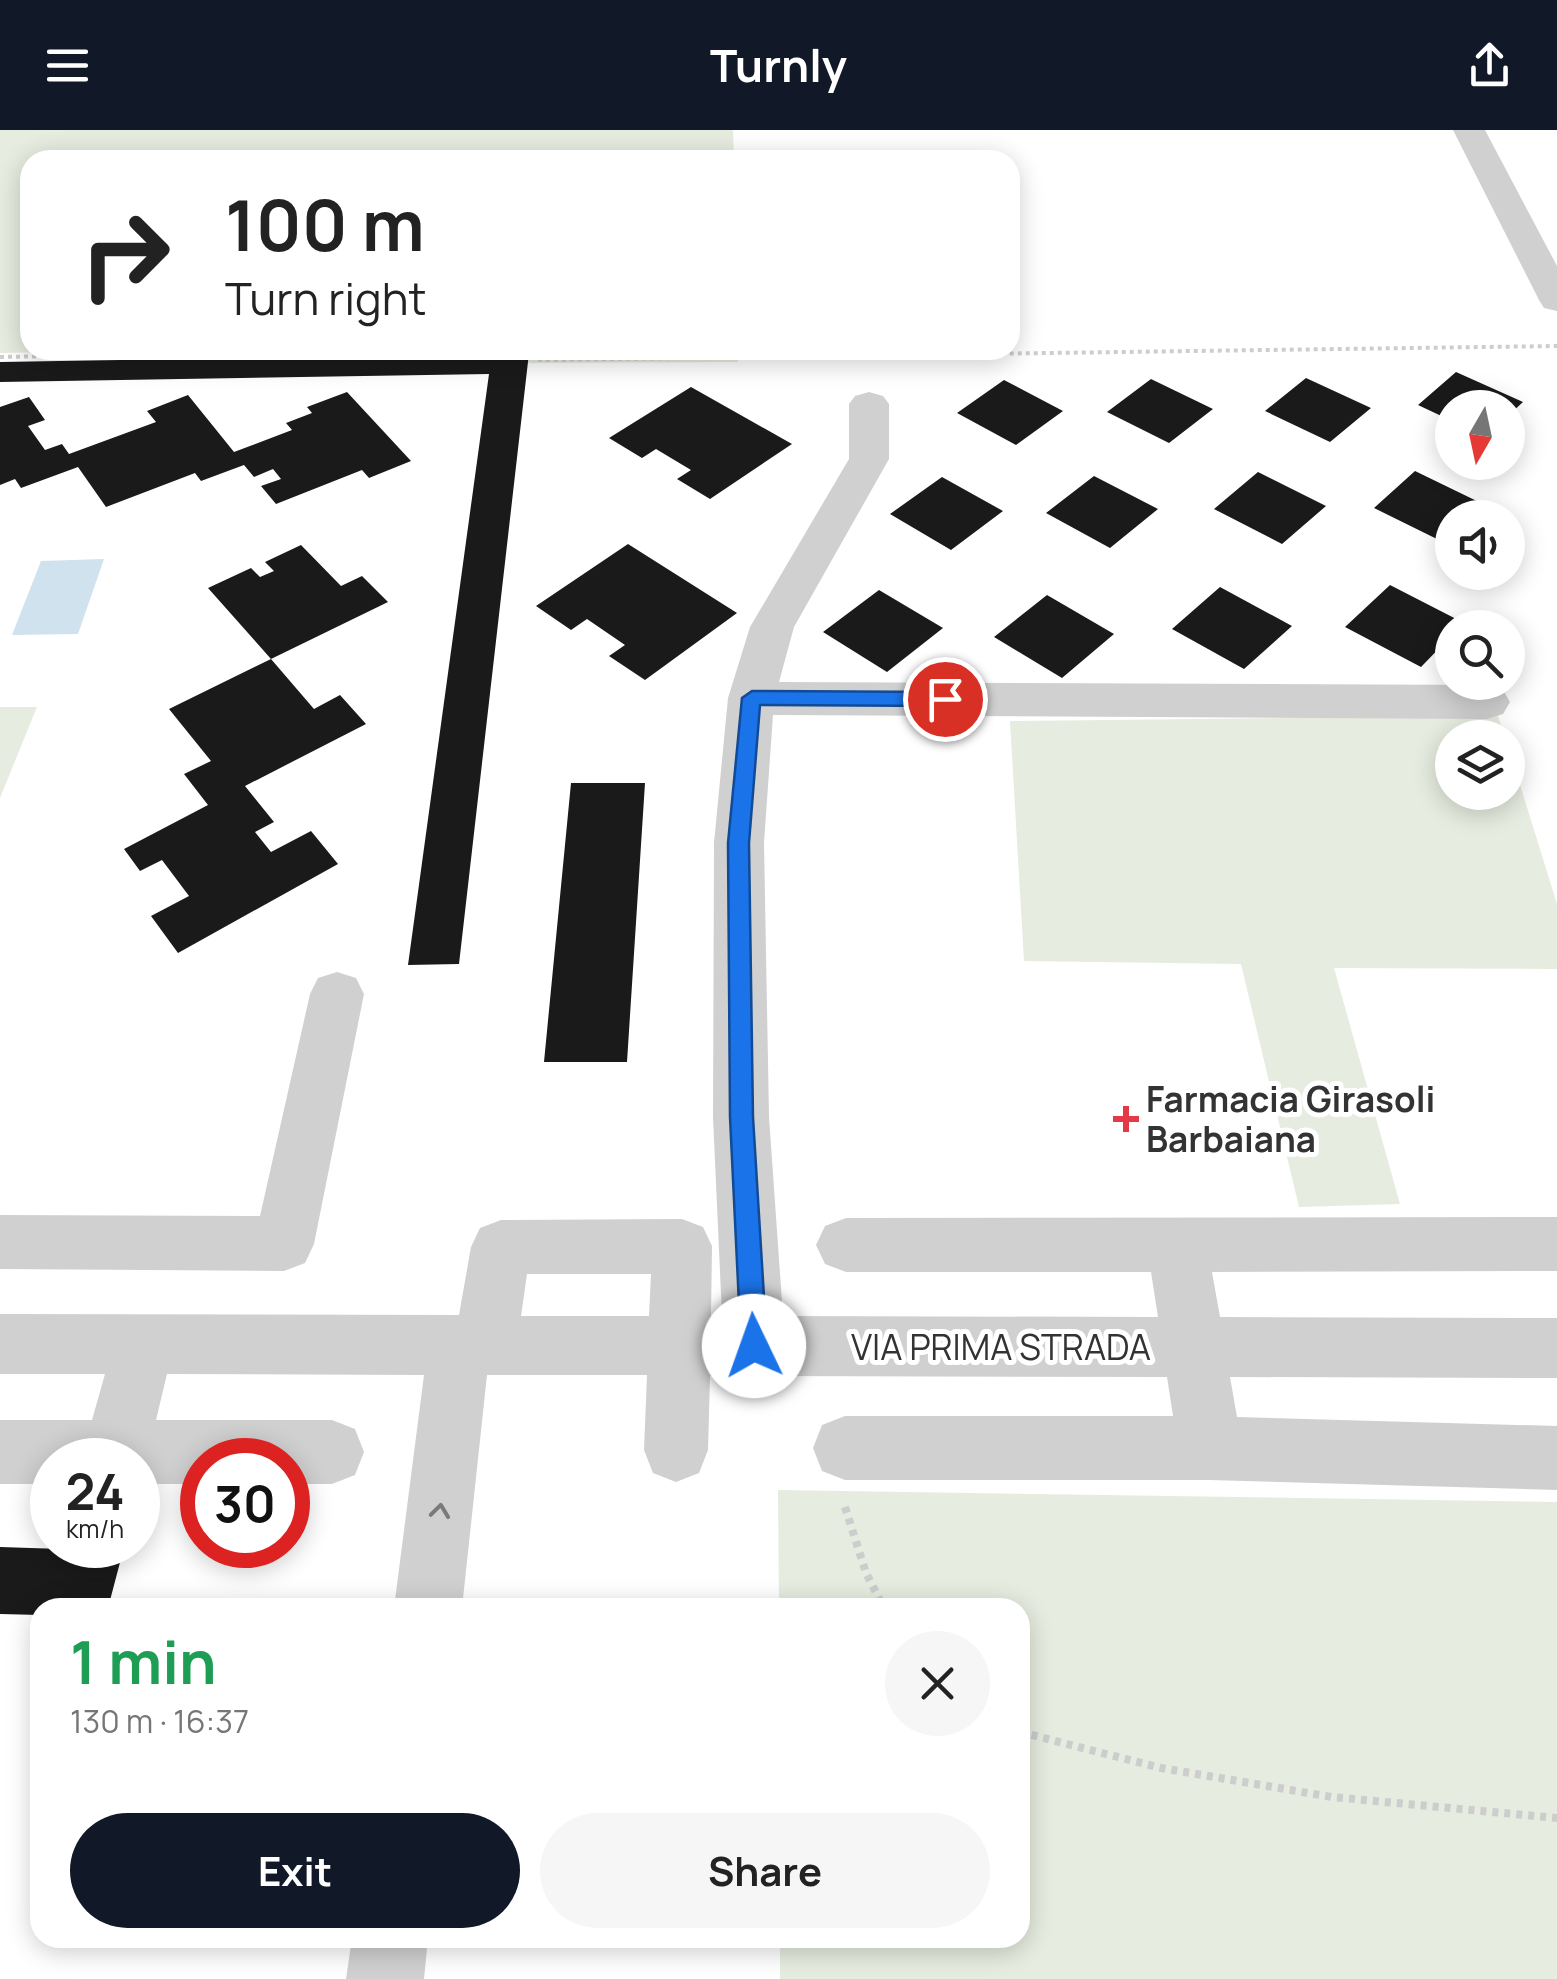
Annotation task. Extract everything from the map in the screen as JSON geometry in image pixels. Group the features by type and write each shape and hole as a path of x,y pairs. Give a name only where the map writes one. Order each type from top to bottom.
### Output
{"street":[{"path":"1468,130 1557,300"},
{"path":"754,1346 741,1117 739,862 752,698 772,627 869,459 869,404"},
{"path":"752,698 1487,702"},
{"path":"0,1242 284,1244 337,994"},
{"path":"1177,1244 1210,1448"},
{"path":"846,1245 1557,1244"},
{"path":"430,1598 472,1345 501,1247 682,1246 676,1450"},
{"name":"VIA PRIMA STRADA","path":"0,1344 1557,1348"},
{"path":"119,1438 144,1344"},
{"path":"845,1473 1210,1448 1557,1458"},
{"path":"0,1452 30,1452"},
{"path":"160,1452 332,1452"},
{"path":"385,1979 389,1948"}],"path":[{"path":"1020,353 1557,346"},
{"path":"845,1473 845,1514 879,1598"},
{"path":"1030,1735 1161,1768 1332,1797 1557,1818"}],"shaded area":[{"path":"0,130 733,130 734,150 20,150 20,353 0,353"},
{"path":"527,360 738,360 738,362 527,363"},
{"path":"0,707 37,707 0,798"},
{"path":"1498,716 1499,720 1435,720 1435,810 1525,810 1525,801 1557,904 1557,969 1334,968 1400,1204 1299,1207 1241,964 1024,961 1010,721"},
{"path":"778,1490 1557,1502 1557,1979 780,1979 780,1948 1030,1948 1030,1598 779,1598"}],"water":[{"path":"104,559 78,634 12,635 41,561"}],"building":[{"path":"528,360 459,964 408,965 489,374 0,382 0,362"},
{"path":"1456,372 1496,390 1435,390"},
{"path":"1306,378 1371,408 1330,442 1265,411"},
{"path":"1151,379 1213,409 1169,443 1107,412"},
{"path":"1004,380 1063,411 1016,445 957,413"},
{"path":"691,387 792,444 710,499 677,479 691,470 656,449 642,458 609,438"},
{"path":"1435,390 1435,413 1418,405"},
{"path":"347,392 411,461 369,478 362,470 276,504 261,486 281,479 273,469 254,477 244,465 201,481 195,473 106,507 78,467 21,488 15,479 0,485 0,407 29,397 45,420 28,426 45,450 62,444 69,454 156,422 147,411 188,395 234,452 292,430 286,423 312,413 307,407"},
{"path":"1415,471 1475,500 1435,500 1435,538 1374,508"},
{"path":"1258,472 1326,506 1282,544 1214,509"},
{"path":"1094,476 1158,509 1110,548 1046,513"},
{"path":"942,477 1003,511 951,550 890,514"},
{"path":"628,544 737,613 645,680 609,656 625,645 587,619 571,630 536,606"},
{"path":"301,545 341,586 362,576 388,602 271,659 208,588 251,568 260,577 274,571 265,562"},
{"path":"1390,585 1439,610 1435,610 1435,653 1421,667 1345,627"},
{"path":"1220,587 1292,626 1244,669 1172,629"},
{"path":"879,590 943,628 887,672 823,632"},
{"path":"1047,595 1114,634 1062,678 994,637"},
{"path":"271,659 314,709 340,695 366,724 245,786 274,822 255,832 271,852 311,831 338,864 178,953 151,916 189,896 162,860 140,871 124,849 208,805 184,774 211,761 169,709"},
{"path":"571,783 645,783 627,1062 544,1062"},
{"path":"0,1547 30,1548 30,1568 119,1568 111,1598 30,1598 30,1615 0,1614"}],"place":[{"name":"Farmacia Girasoli Barbaiana","path":"1126,1119"}],"route":[{"path":"754,1346 741,1117 739,843 752,698 945,699"}]}
